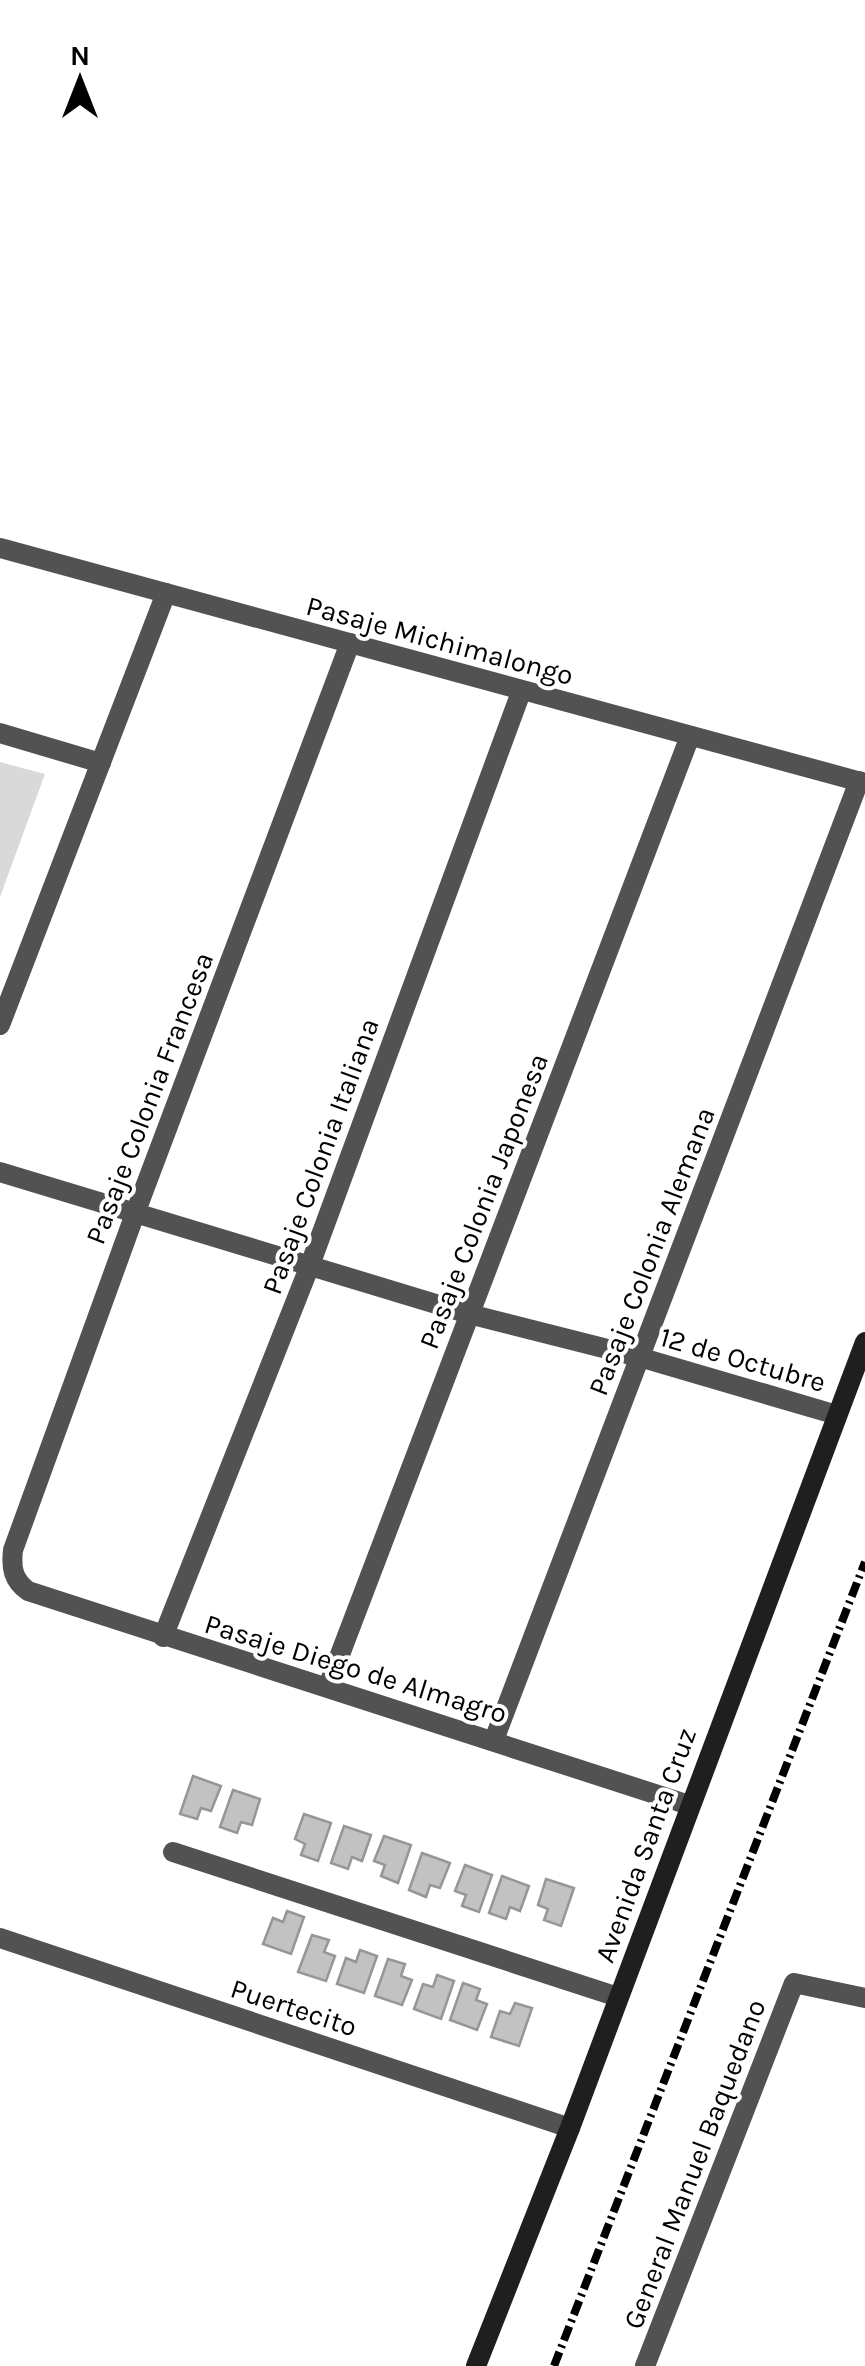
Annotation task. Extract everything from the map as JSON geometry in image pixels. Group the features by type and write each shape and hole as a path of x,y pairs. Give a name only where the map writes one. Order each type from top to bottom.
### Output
{"main road":[{"name":"Avenida Santa Cruz","path":"476,2366 570,2128 865,1342"}],"street":[{"name":"Pasaje Michimalongo","path":"0,548 862,782"},
{"path":"0,1024 166,593"},
{"name":"Pasaje Colonia Francesa","path":"14,1575 13,1550 350,644"},
{"name":"Pasaje Colonia Italiana","path":"163,1637 310,1265 521,692"},
{"path":"0,733 102,763"},
{"name":"Pasaje Colonia Japonesa","path":"328,1686 690,736"},
{"name":"Pasaje Colonia Alemana","path":"494,1740 862,782"},
{"name":"12 de Octubre","path":"0,1172 468,1314 639,1357 837,1416"},
{"name":"Pasaje Diego de Almagro","path":"14,1575 18,1584 28,1590 163,1637 328,1686 689,1806"},
{"path":"174,1852 618,1997"},
{"name":"Puertecito","path":"0,1938 570,2128"},
{"name":"General Manuel Baquedano","path":"645,2366 794,1983 865,1998"}],"shaded area":[{"path":"0,762 45,774 0,897"}],"building":[{"path":"193,1776 221,1786 211,1811 201,1808 197,1819 180,1814"},
{"path":"233,1790 260,1799 252,1825 241,1822 237,1833 220,1827"},
{"path":"304,1814 331,1823 318,1861 301,1855 305,1844 295,1839"},
{"path":"344,1826 371,1835 362,1861 352,1857 348,1869 331,1863"},
{"path":"384,1836 411,1845 398,1883 381,1876 385,1865 374,1861"},
{"path":"422,1853 450,1863 440,1888 430,1885 426,1897 409,1890"},
{"path":"465,1865 492,1875 479,1912 462,1906 466,1895 455,1891"},
{"path":"502,1876 529,1886 520,1911 510,1907 506,1919 489,1913"},
{"path":"546,1879 574,1888 561,1926 544,1920 548,1909 538,1905"},
{"path":"287,1911 304,1917 291,1954 263,1944 273,1918 283,1922"},
{"path":"312,1935 329,1940 324,1952 335,1956 326,1981 298,1972"},
{"path":"360,1950 377,1956 364,1993 337,1984 346,1958 356,1962"},
{"path":"388,1959 405,1964 401,1976 412,1980 402,2005 375,1996"},
{"path":"437,1975 454,1981 441,2019 414,2009 423,1984 433,1987"},
{"path":"463,1983 480,1989 476,2000 487,2004 477,2030 450,2020"},
{"path":"515,2003 532,2008 519,2046 491,2037 500,2011 510,2014"}],"railway":[{"path":"554,2366 865,1562"}]}
